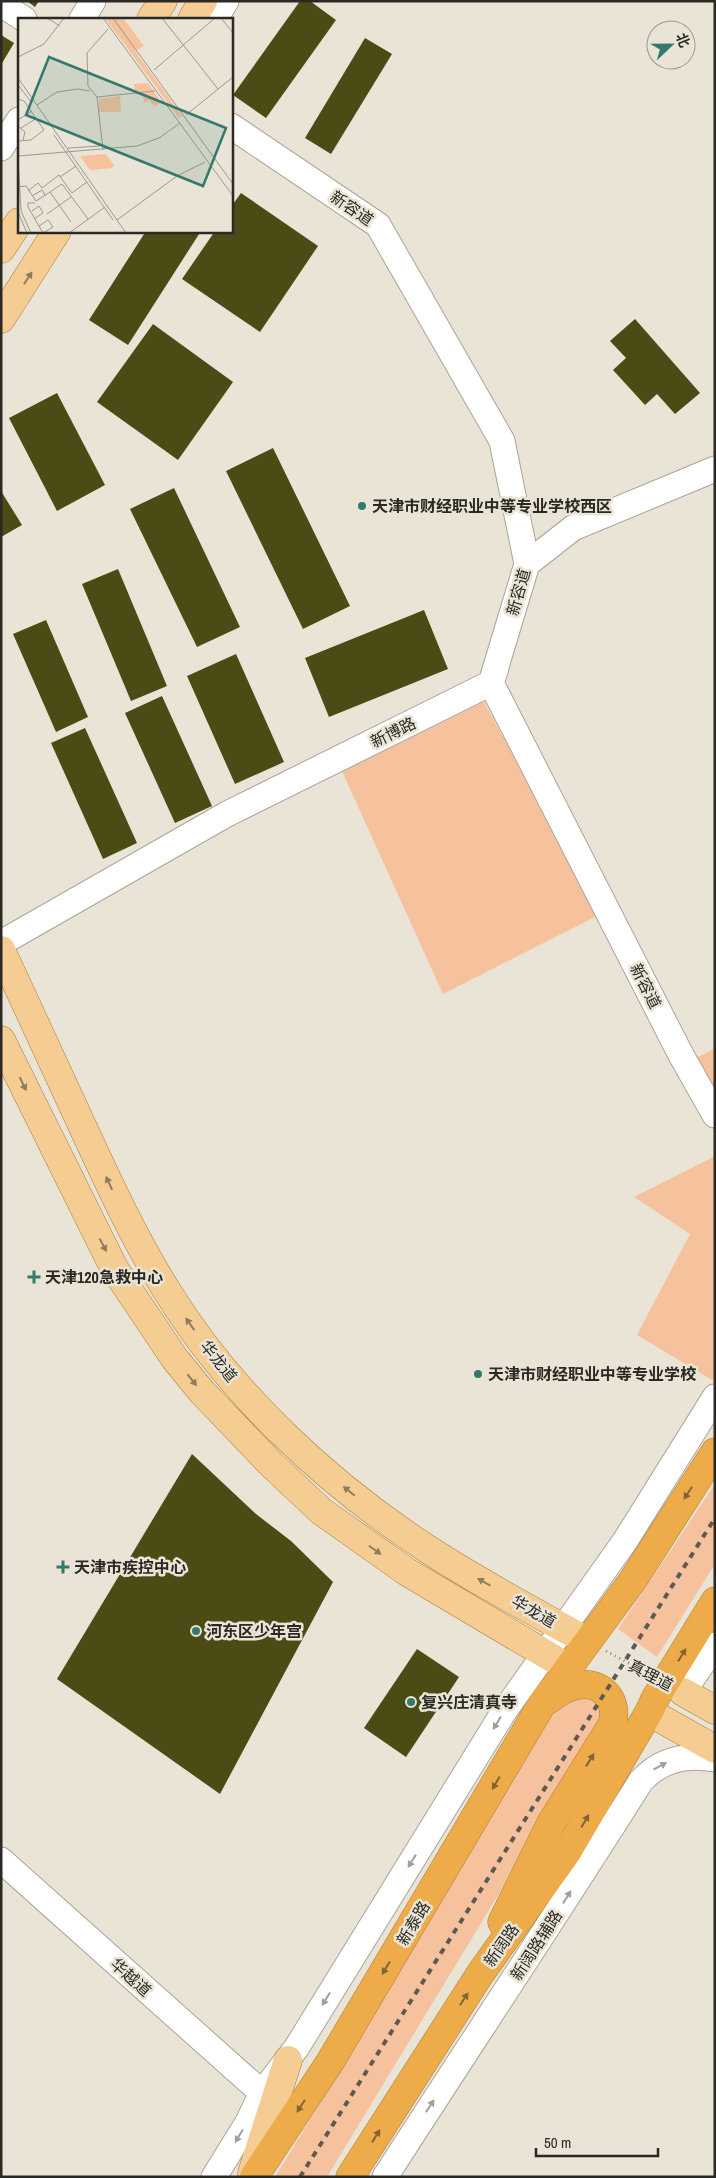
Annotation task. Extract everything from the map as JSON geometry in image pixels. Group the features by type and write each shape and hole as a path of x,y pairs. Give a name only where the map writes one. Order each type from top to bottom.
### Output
{"highway":[{"name":"新泰路","path":"253,2177 330,2062 542,1704 569,1668 563,1641 633,1580 715,1452"},
{"name":"新阔路","path":"350,2177 480,1974 567,1852 649,1712 674,1688 715,1602"},
{"path":"480,1974 508,1908 542,1840 612,1725 615,1716 615,1709 611,1699 605,1692 588,1684 568,1688 542,1704"}],"main road":[{"path":"193,18 203,1"},
{"path":"1,248 18,223"},
{"path":"1,319 56,232"},
{"name":"华龙道","path":"1,950 119,1205 168,1293 195,1332 231,1376 289,1440 324,1471 391,1524 563,1641"},
{"path":"1,1040 114,1268 175,1358 202,1392 272,1465 322,1511 407,1572 563,1641"},
{"name":"真理道","path":"674,1688 715,1710"},
{"name":"真理道","path":"649,1712 715,1749"},
{"path":"253,2177 288,2060"}],"street":[{"path":"83,18 93,1"},
{"path":"216,18 226,1"},
{"path":"1,4 22,18"},
{"name":"新容道","path":"232,127 378,225 502,441 526,568"},
{"path":"493,678 526,568 573,528 715,469"},
{"name":"新容道","path":"493,678 681,1054 715,1114"},
{"name":"新博路","path":"1,943 227,814 493,678"},
{"path":"214,2177 248,2122 262,2093 288,2060 503,1713 563,1641 715,1398"},
{"path":"674,1688 715,1644"},
{"name":"新阔路辅路","path":"385,2177 495,2006 524,1966 641,1781 658,1765 674,1759 690,1757 715,1760"},
{"path":"495,2006 567,1852"},
{"name":"华越道","path":"1,1860 262,2093"}],"path":[{"name":"真理道","path":"563,1641 674,1688"}],"shaded area":[{"path":"483,700 599,915 443,994 341,769"},
{"path":"715,1048 715,1095 696,1058"},
{"path":"715,1156 715,1376 712,1380 637,1335 690,1234 634,1197"},
{"path":"715,1484 715,1564 657,1657 618,1629"},
{"path":"579,1692 601,1705 601,1719 597,1732 327,2177 275,2177 554,1708"}],"building":[{"path":"27,1 39,1 35,7"},
{"path":"300,1 310,1 336,20 266,118 233,95"},
{"path":"1,35 14,43 1,65"},
{"path":"365,38 392,54 331,154 305,138"},
{"path":"241,193 318,246 260,332 182,279 214,232 232,232 232,206"},
{"path":"145,232 200,232 128,345 89,320"},
{"path":"635,319 700,393 675,414 657,394 645,405 613,370 626,358 610,341"},
{"path":"153,324 233,382 178,460 97,402"},
{"path":"57,393 105,485 57,511 9,418"},
{"path":"273,448 350,606 303,629 226,471"},
{"path":"174,488 240,627 197,647 130,509"},
{"path":"1,491 22,525 1,537"},
{"path":"118,569 167,686 131,701 82,584"},
{"path":"424,610 448,669 329,717 305,658"},
{"path":"46,620 88,717 56,732 13,634"},
{"path":"236,654 284,762 235,784 187,676"},
{"path":"162,696 212,806 175,823 125,713"},
{"path":"85,728 137,843 103,859 51,743"},
{"name":"河东区少年宫","path":"192,1454 256,1514 291,1541 333,1582 220,1794 57,1679"},
{"name":"复兴庄清真寺","path":"417,1649 459,1677 406,1757 364,1728"}],"railway":[{"path":"300,2177 715,1518"}],"place":[{"name":"天津市财经职业中等专业学校西区","path":"362,506"},
{"name":"天津120急救中心","path":"34,1277"},
{"name":"天津市财经职业中等专业学校","path":"478,1374"},
{"name":"天津市疾控中心","path":"63,1567"},
{"name":"河东区少年宫","path":"196,1631"},
{"name":"复兴庄清真寺","path":"411,1702"}]}
